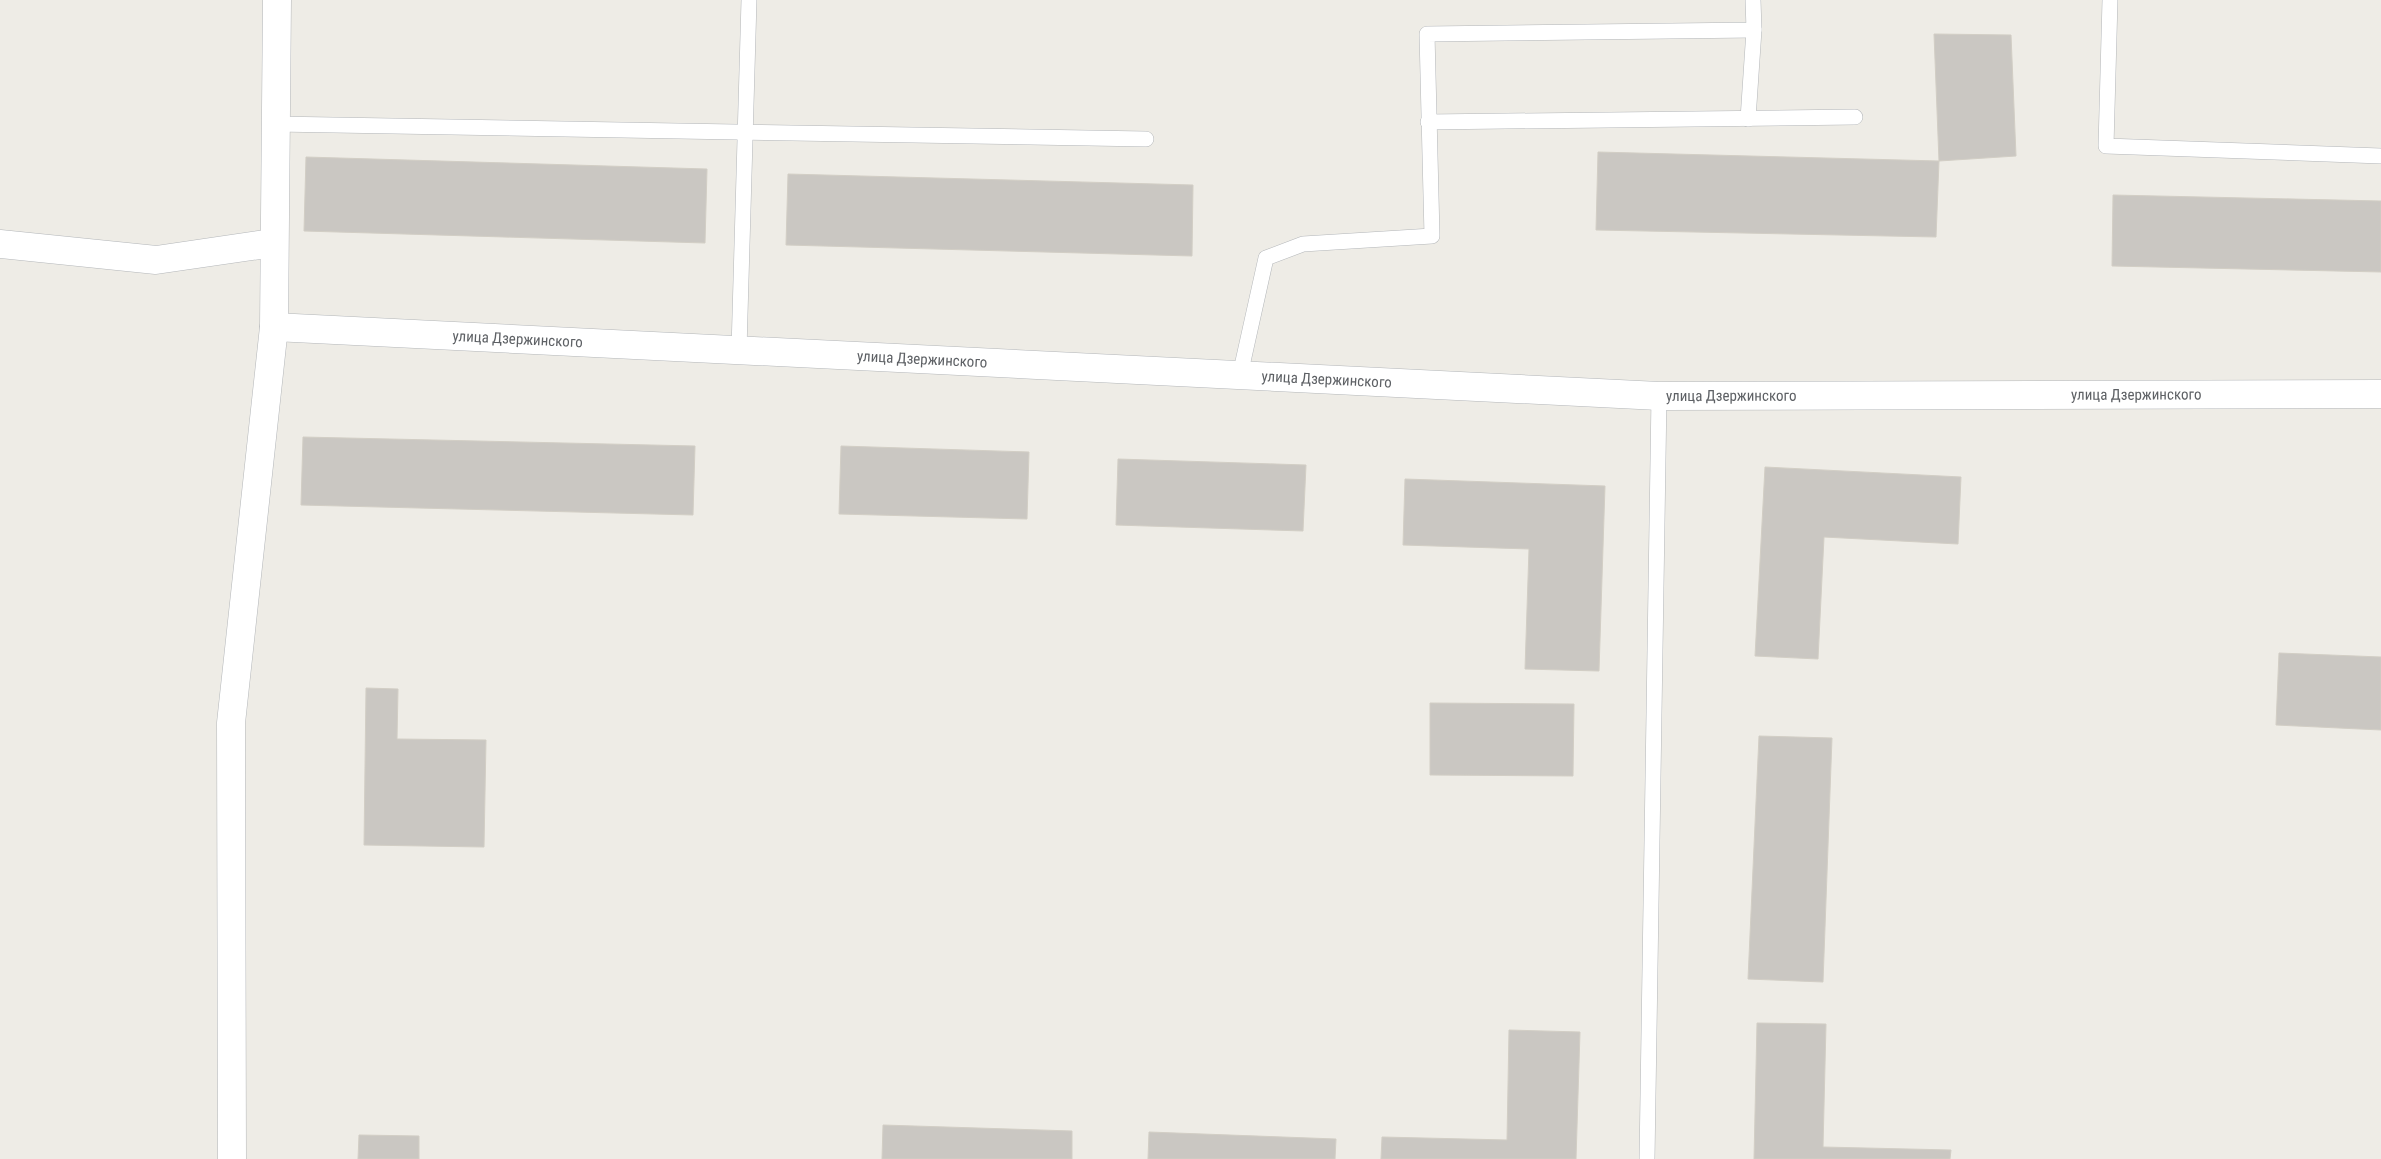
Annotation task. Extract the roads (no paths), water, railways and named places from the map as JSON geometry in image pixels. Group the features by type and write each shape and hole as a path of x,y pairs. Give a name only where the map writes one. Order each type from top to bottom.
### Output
{"street":[{"path":"232,1159 231,722 274,327 277,0"},
{"path":"0,244 156,260 274,243"},
{"name":"улица Дзержинского","path":"274,327 1659,396 2381,394"}],"lane":[{"path":"739,350 749,0"},
{"path":"1748,119 1754,30 1753,0"},
{"path":"2110,0 2106,146 2381,156"},
{"path":"1240,375 1266,258 1303,244 1432,236 1426,34 1754,30"},
{"path":"1428,122 1855,117"},
{"path":"275,124 1146,139"},
{"path":"1647,1159 1659,396"}]}
